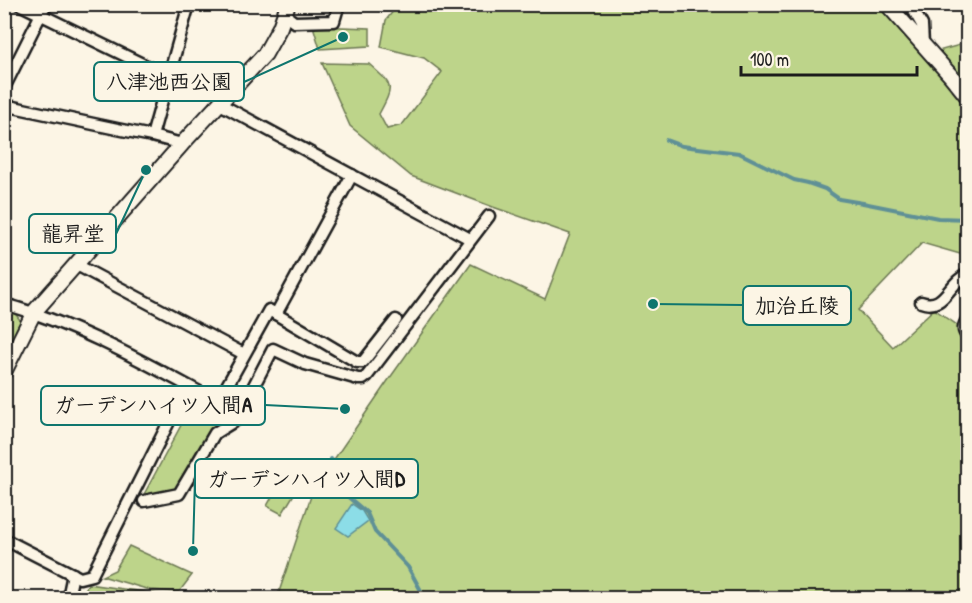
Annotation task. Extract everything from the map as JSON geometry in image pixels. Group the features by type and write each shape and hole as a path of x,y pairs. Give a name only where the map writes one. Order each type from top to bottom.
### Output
{"street":[{"path":"19,4 43,10 168,76"},
{"path":"153,136 189,4"},
{"path":"286,10 294,22 334,21 339,4"},
{"path":"887,4 968,97"},
{"path":"910,4 922,24 922,45"},
{"path":"4,88 43,10"},
{"path":"4,372 34,312 182,144 265,54 286,10"},
{"path":"220,104 470,239"},
{"path":"4,105 182,144"},
{"path":"276,314 352,175"},
{"path":"144,501 179,494 215,433 236,420 273,349 306,364 358,380 367,376 489,216"},
{"path":"75,264 244,354"},
{"path":"921,302 927,305 935,304 945,296 961,276 968,274"},
{"path":"4,304 34,312 97,339 218,402 268,310 357,362 363,362 396,321"},
{"path":"968,319 963,331 968,338"},
{"path":"4,539 80,578 92,575 187,386"},
{"path":"68,598 73,574"}],"green space":[{"path":"398,5 896,5 935,52 967,43 967,256 922,243 858,310 893,347 934,309 967,332 967,598 277,598 313,490 471,264 545,299 570,234 411,176 350,126 322,63 369,64 383,77 389,86 389,91 379,114 387,129 402,125 442,72 424,58 381,47 386,20"},
{"path":"313,26 370,28 370,46 320,49"},
{"path":"5,310 14,312 23,324 5,362"},
{"path":"193,403 216,415 227,412 232,415 179,494 142,498"},
{"path":"289,467 305,476 282,514 267,506"},
{"path":"129,546 192,575 179,592 150,590 102,576 115,570"},
{"path":"88,584 172,596 204,598 81,598"}],"water":[{"path":"352,504 362,511 368,521 348,536 336,528"}],"waterway":[{"path":"666,140 682,146 739,153 794,180 825,189 839,199 938,218 968,219"},
{"path":"331,459 347,496 367,513 375,532 408,567 425,598"}],"place":[{"name":"八津池西公園","path":"343,37"},
{"name":"龍昇堂","path":"146,170"},
{"name":"加治丘陵","path":"653,304"},
{"name":"ガーデンハイツ入間A","path":"345,409"},
{"name":"ガーデンハイツ入間D","path":"193,551"}]}
